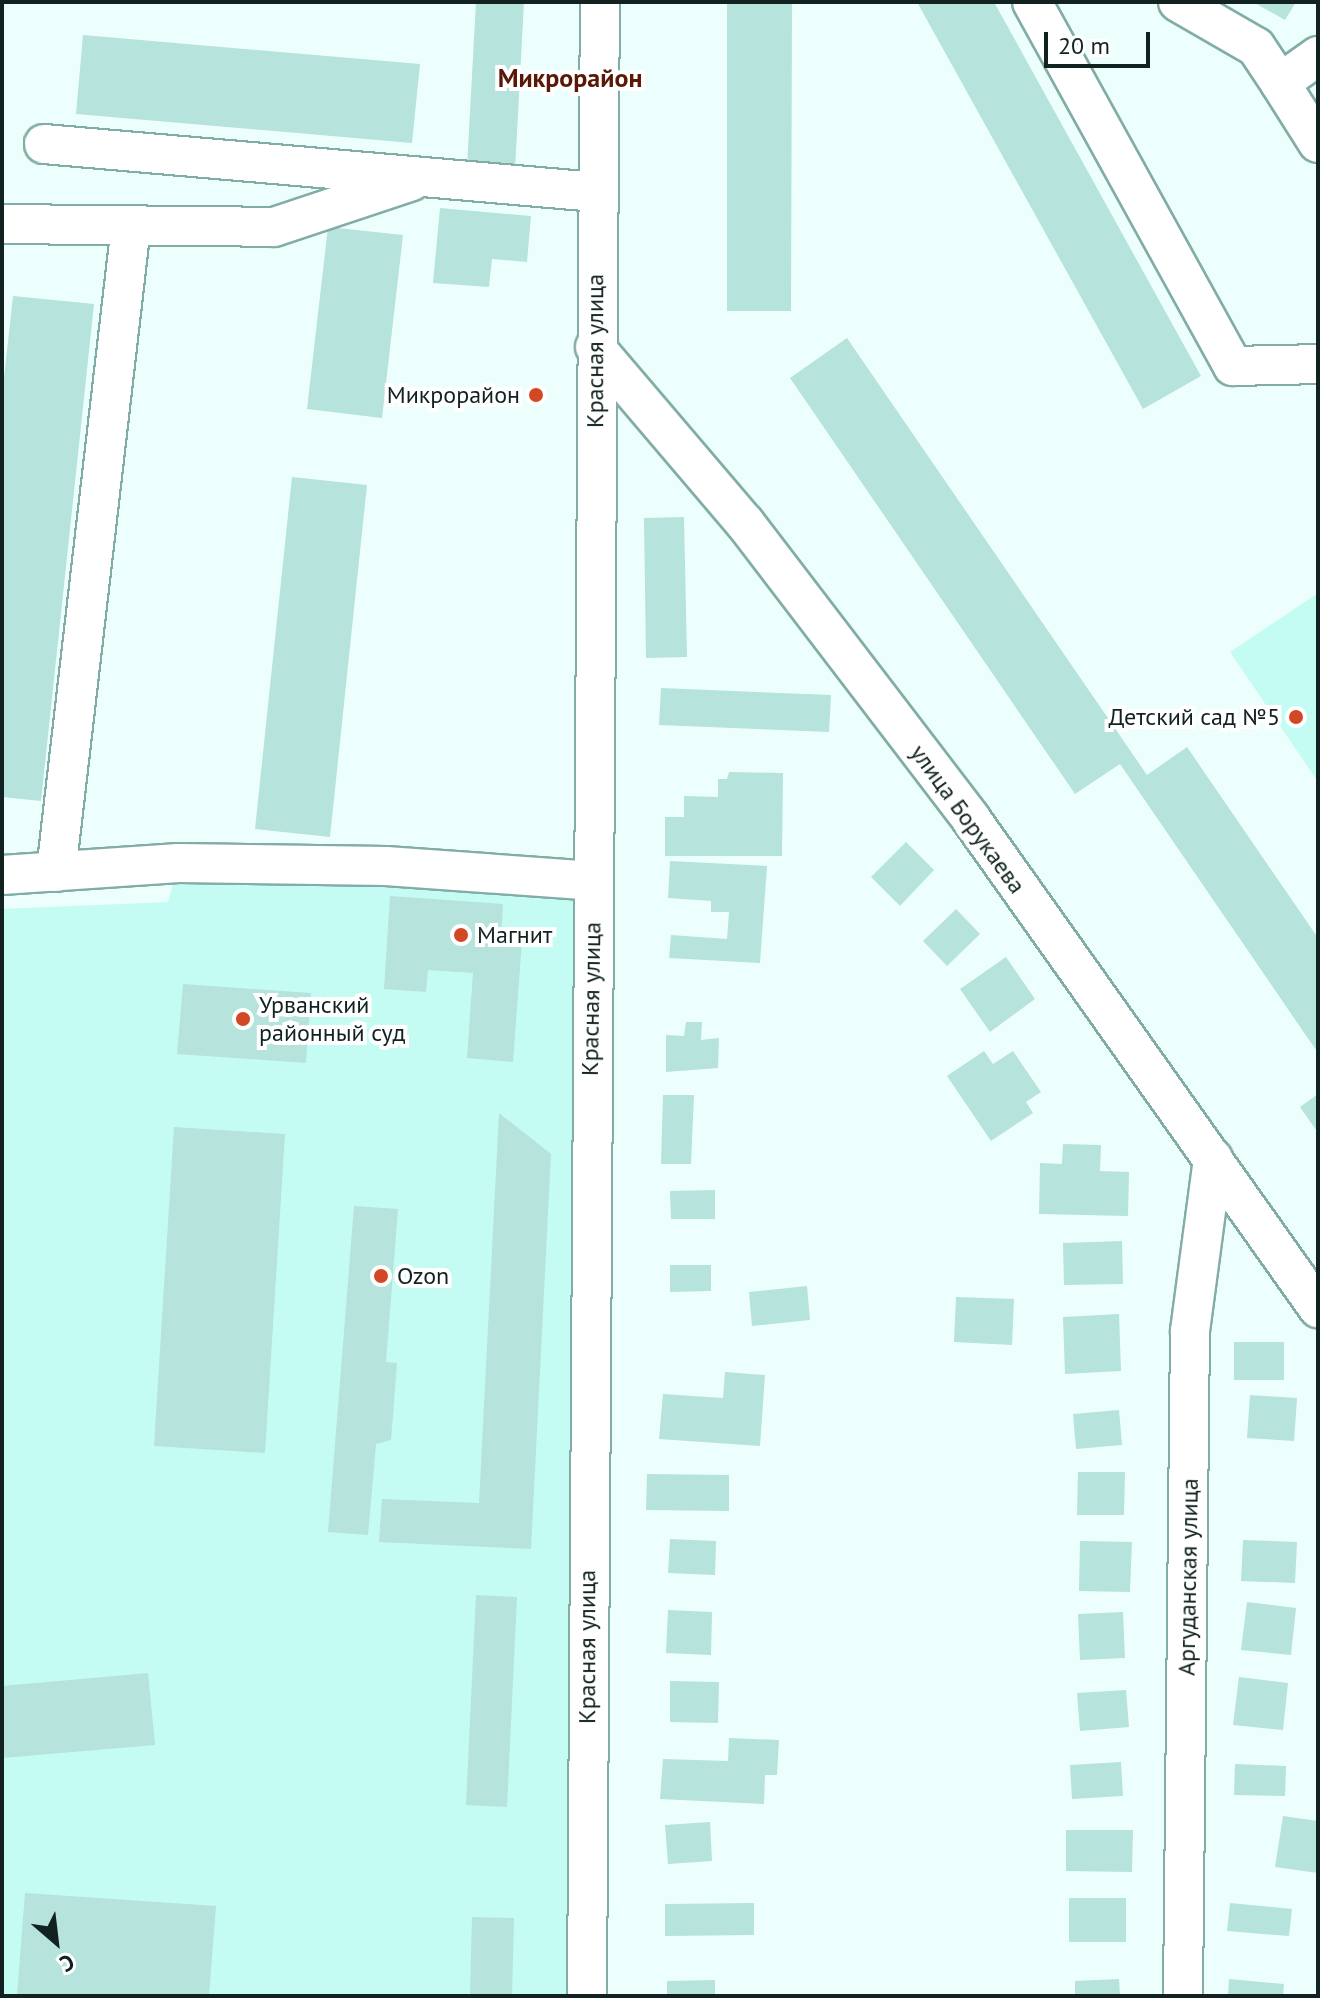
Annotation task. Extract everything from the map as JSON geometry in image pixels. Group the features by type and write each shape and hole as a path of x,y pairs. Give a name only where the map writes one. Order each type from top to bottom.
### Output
{"street":[{"name":"Красная улица","path":"587,1996 596,192 600,2"},
{"path":"1032,2 1233,366 1318,364"},
{"path":"1178,2 1256,47 1318,143"},
{"path":"1280,83 1318,56"},
{"path":"44,144 596,192"},
{"path":"2,224 274,227 422,177"},
{"path":"56,872 131,226"},
{"name":"улица Борукаева","path":"595,347 745,523 971,819 1318,1308"},
{"path":"2,875 179,863 338,866 593,881"},
{"name":"Аргуданская улица","path":"1183,1996 1190,1331 1213,1159"}],"shaded area":[{"name":"Детский сад №5","path":"1318,593 1318,782 1230,652"},
{"path":"179,863 593,881 587,1996 2,1996 2,909 168,902"}],"building":[{"path":"476,2 524,2 515,170 467,167"},
{"path":"727,2 792,2 791,311 727,311"},
{"path":"917,2 994,2 1201,376 1143,409"},
{"path":"1253,2 1296,2 1285,20"},
{"path":"83,35 420,64 412,143 76,114"},
{"path":"440,208 531,216 527,262 492,259 489,287 433,283"},
{"path":"328,227 403,235 382,418 307,409"},
{"path":"13,296 94,304 41,801 2,797 2,396"},
{"path":"847,338 1147,775 1187,747 1318,938 1318,1053 1120,764 1075,794 790,378"},
{"path":"292,477 367,485 330,837 255,829"},
{"path":"684,517 687,657 646,658 644,518"},
{"path":"661,688 831,695 829,732 659,725"},
{"path":"729,772 783,773 782,856 665,856 665,817 684,817 684,796 718,797 718,779 727,779"},
{"path":"906,842 934,870 900,906 871,877"},
{"path":"670,861 767,866 760,963 669,958 671,935 727,939 729,912 711,912 711,901 668,898"},
{"path":"390,896 503,904 501,940 522,941 513,1062 467,1058 473,973 428,970 426,992 384,989"},
{"path":"956,909 980,934 947,966 923,941"},
{"path":"1006,957 1035,999 990,1032 960,989"},
{"path":"183,984 311,993 306,1063 177,1054"},
{"path":"686,1022 702,1022 701,1040 719,1038 718,1068 666,1072 666,1035 684,1036"},
{"path":"984,1051 993,1064 1013,1051 1041,1092 1026,1102 1033,1113 991,1141 947,1076"},
{"path":"1318,1094 1318,1133 1300,1107"},
{"path":"663,1095 694,1095 691,1164 661,1164"},
{"path":"499,1113 551,1154 531,1549 379,1542 382,1499 479,1503"},
{"path":"174,1127 285,1134 265,1453 154,1446"},
{"path":"1063,1144 1101,1145 1100,1171 1129,1172 1128,1216 1039,1214 1040,1163 1062,1164"},
{"path":"715,1190 715,1219 671,1219 670,1191"},
{"path":"354,1206 398,1209 386,1362 397,1363 391,1440 376,1444 368,1535 328,1532"},
{"path":"1122,1241 1123,1284 1064,1285 1063,1243"},
{"path":"670,1265 711,1265 711,1291 670,1292"},
{"path":"807,1286 810,1320 752,1326 749,1292"},
{"path":"956,1297 1014,1299 1012,1345 954,1342"},
{"path":"1119,1314 1121,1371 1065,1374 1063,1317"},
{"path":"1234,1342 1284,1342 1284,1380 1234,1380"},
{"path":"725,1372 765,1375 760,1446 659,1439 663,1394 723,1398"},
{"path":"1250,1395 1297,1398 1294,1441 1247,1438"},
{"path":"1119,1410 1122,1445 1076,1449 1073,1414"},
{"path":"1078,1472 1125,1472 1124,1515 1077,1515"},
{"path":"647,1474 729,1475 729,1511 646,1510"},
{"path":"670,1539 716,1541 715,1575 668,1573"},
{"path":"1243,1540 1297,1542 1295,1583 1241,1581"},
{"path":"1080,1541 1132,1542 1130,1592 1079,1591"},
{"path":"476,1595 517,1597 507,1807 466,1805"},
{"path":"1247,1602 1296,1608 1291,1655 1241,1650"},
{"path":"668,1610 712,1612 711,1655 666,1653"},
{"path":"1123,1612 1125,1658 1080,1660 1078,1614"},
{"path":"148,1673 155,1745 2,1758 2,1686"},
{"path":"1239,1677 1288,1683 1283,1730 1233,1725"},
{"path":"670,1681 719,1682 718,1723 670,1722"},
{"path":"1126,1690 1129,1727 1080,1731 1077,1693"},
{"path":"729,1738 779,1740 777,1775 765,1775 764,1804 660,1799 663,1759 728,1761"},
{"path":"1121,1762 1123,1796 1072,1799 1070,1765"},
{"path":"1235,1764 1286,1766 1285,1796 1234,1795"},
{"path":"1283,1816 1318,1821 1318,1873 1275,1867"},
{"path":"710,1822 712,1861 668,1864 665,1825"},
{"path":"1066,1830 1133,1830 1132,1872 1066,1871"},
{"path":"25,1893 216,1906 209,1996 17,1996"},
{"path":"1069,1898 1126,1898 1126,1942 1069,1942"},
{"path":"754,1903 754,1935 665,1936 665,1904"},
{"path":"1230,1903 1292,1909 1289,1936 1227,1931"},
{"path":"472,1917 514,1918 512,1996 470,1996"},
{"path":"1119,1979 1120,1996 1075,1996 1075,1981"},
{"path":"1229,1979 1284,1984 1283,1996 1228,1996"},
{"path":"715,1980 715,1996 667,1996 667,1981"}],"place":[{"name":"Микрорайон","path":"536,395"},
{"name":"Детский сад №5","path":"1296,717"},
{"name":"Магнит","path":"461,935"},
{"name":"Урванский районный суд","path":"243,1019"},
{"name":"Ozon","path":"381,1276"}],"district":[{"name":"Микрорайон","path":"570,78"}]}
